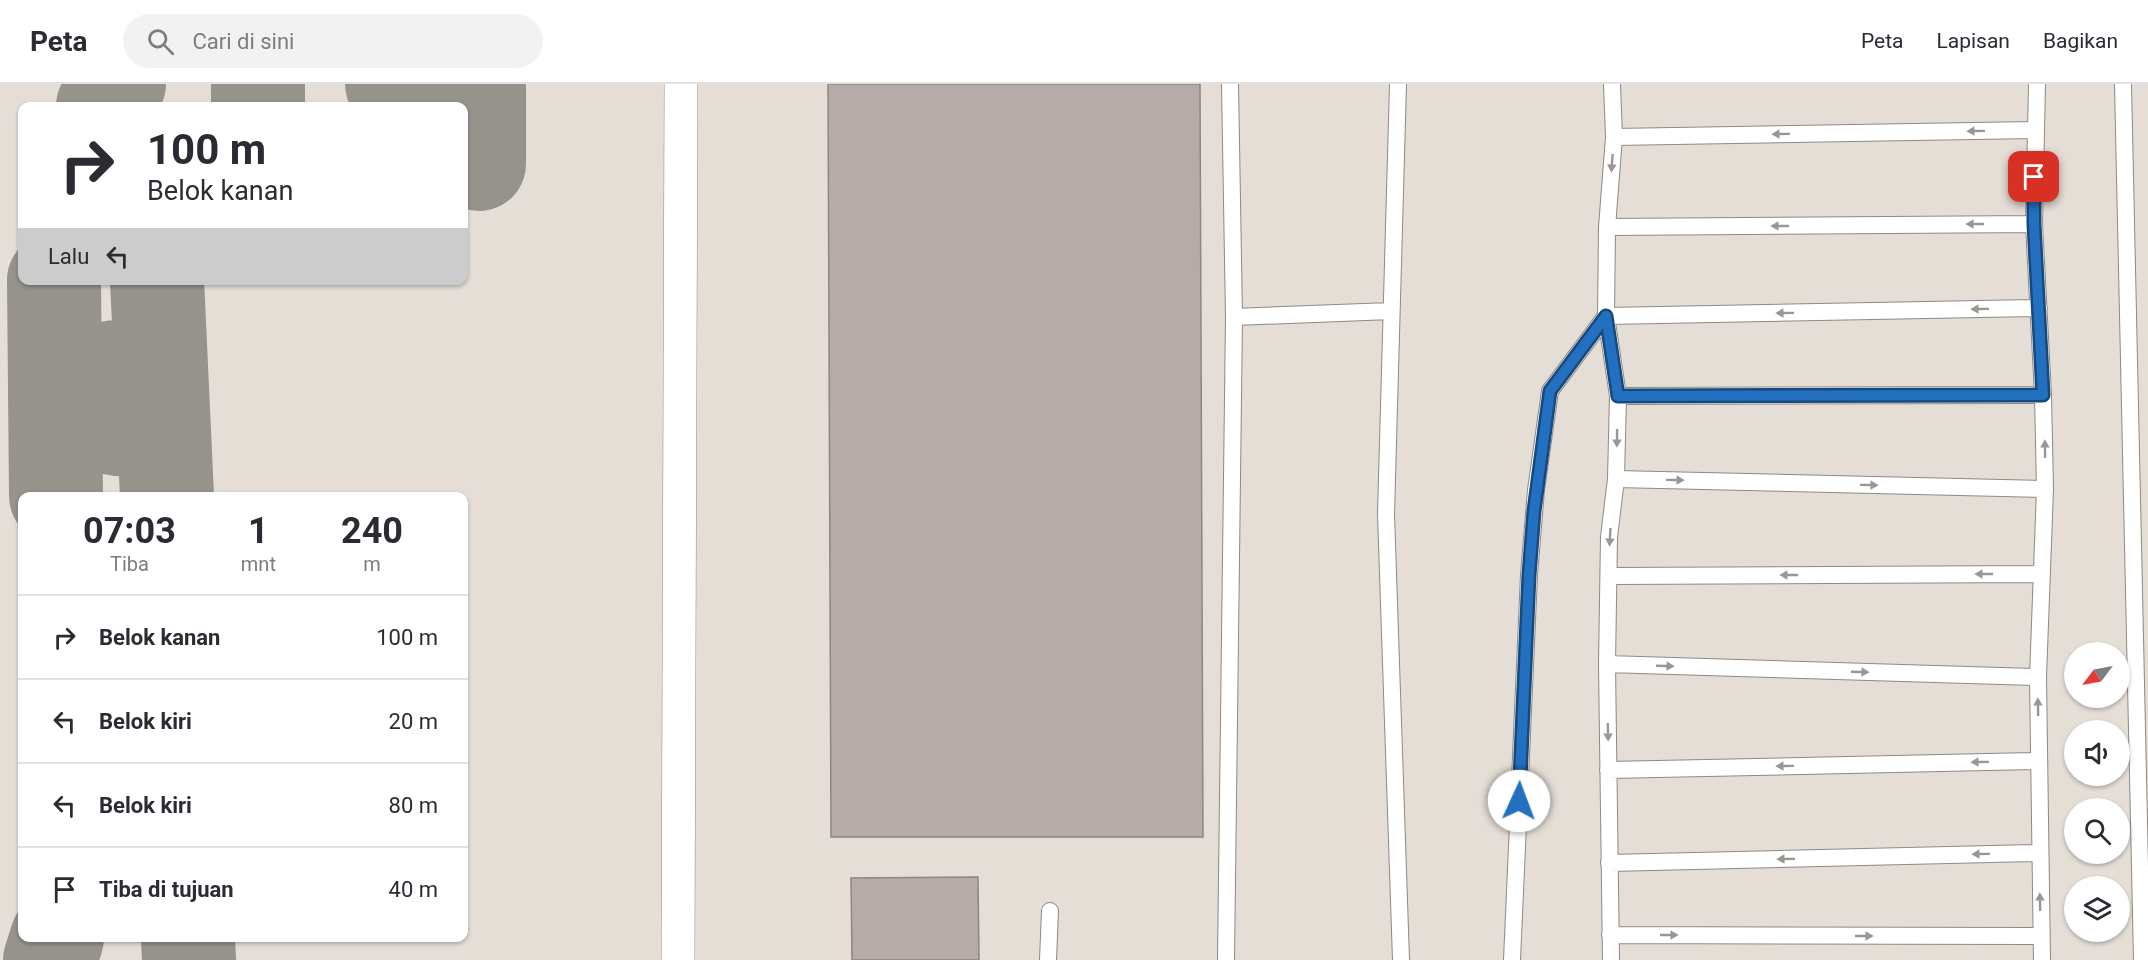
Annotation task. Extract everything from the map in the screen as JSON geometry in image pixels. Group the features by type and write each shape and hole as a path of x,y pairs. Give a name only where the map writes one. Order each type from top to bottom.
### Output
{"street":[{"path":"678,960 681,84"}],"lane":[{"path":"1226,960 1234,317 1230,84"},
{"path":"1398,84 1386,514 1401,960"},
{"path":"1611,960 1607,664 1609,537 1616,479 1618,396 1606,316 1607,227 1614,136 1612,84"},
{"path":"2037,84 2034,224 2043,395 2045,489 2038,677 2042,960"},
{"path":"2123,84 2142,960"},
{"path":"1614,136 2035,130"},
{"path":"1607,227 2034,224"},
{"path":"1606,316 2039,308"},
{"path":"1234,317 1391,311"},
{"path":"1512,960 1529,575 1536,490 1550,391 1606,316"},
{"path":"1618,396 2043,395"},
{"path":"1616,479 2045,489"},
{"path":"1609,576 2042,574"},
{"path":"1607,664 2038,677"},
{"path":"1608,770 2039,761"},
{"path":"1609,863 2039,853"},
{"path":"1048,960 1050,911"},
{"path":"1610,935 2040,936"}],"building":[{"path":"828,84 1200,84 1203,837 831,837"},
{"path":"978,877 979,960 852,960 851,878"}],"taxiway":[{"path":"106,102 119,84"},
{"path":"258,84 258,102"},
{"path":"392,84 408,102"},
{"path":"468,160 479,164 479,84"},
{"path":"54,285 56,492"},
{"path":"157,285 167,492"},
{"path":"162,386 138,370 124,367 113,368 92,374 55,400 100,424 119,429 136,427 163,415"},
{"path":"50,960 56,942"},
{"path":"188,942 189,960"}],"route":[{"path":"1519,801 1529,575 1536,490 1550,391 1606,316 1618,396 2043,395 2034,224 2034,177"}]}
